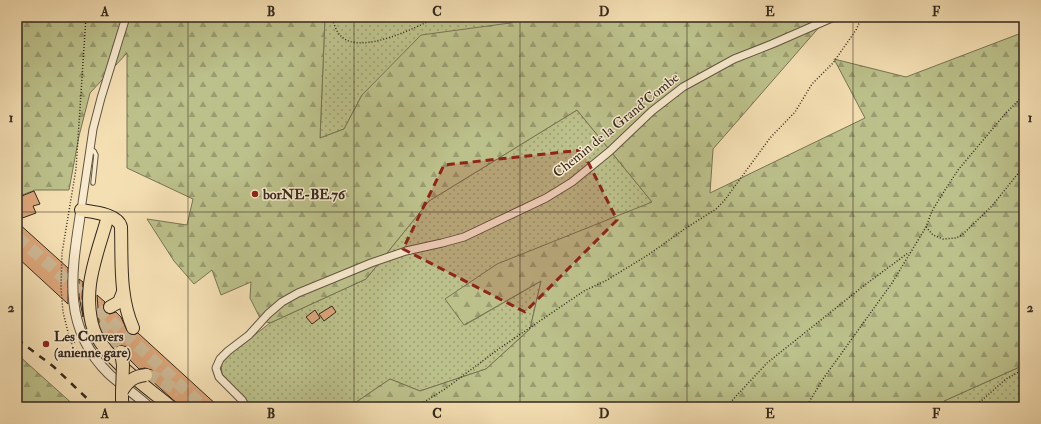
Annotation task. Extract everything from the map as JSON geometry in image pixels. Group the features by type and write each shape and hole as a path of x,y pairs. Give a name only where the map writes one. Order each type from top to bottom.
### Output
{"highway":[{"path":"81,210 117,219 121,227 123,292 128,316 133,328"},
{"path":"108,216 90,284 89,301 94,328 100,342 114,359 171,407"},
{"path":"110,307 119,302 123,292"},
{"path":"121,352 123,365 123,407"},
{"path":"122,391 131,380 136,377 146,375"}],"street":[{"path":"126,17 93,129 72,276 73,300 77,322 86,343 98,362 116,380 149,407"},
{"name":"Chemin de la Grand'Combe","path":"246,407 242,400 221,379 217,373 217,365 226,353 249,335 268,314 282,302 298,293 371,263 406,251 464,237 546,198 572,182 604,156 652,111 683,87 734,59 834,17"}],"lane":[{"path":"90,149 94,151 96,155 93,183"}],"path":[{"path":"73,343 71,344 63,312 61,288 62,260 76,169 86,17"},
{"path":"331,17 341,37 352,43 362,43 399,34 437,17"},
{"path":"416,407 445,389 500,348 584,291 607,280 648,255 721,205 770,138 795,112 812,84 833,63 856,30 862,17"},
{"path":"806,407 823,379 892,283 909,252 926,227 932,211 958,170 1005,114 1024,95"},
{"path":"926,227 933,236 943,239 956,238 962,235 992,206 1024,166"},
{"path":"726,407 767,364 866,284 909,252"},
{"path":"965,407 981,401 1006,379 1024,369"}],"highlighted area":[{"path":"582,150 617,220 525,312 403,249 444,165"}],"green space":[{"path":"17,17 325,17 320,138 344,129 362,95 421,35 510,23 522,17 828,17 713,149 710,193 865,118 834,59 906,77 1024,32 1024,365 944,401 944,407 334,407 352,405 390,379 420,391 486,369 530,329 541,281 464,325 445,299 497,264 652,202 577,110 429,201 366,279 270,323 261,320 250,298 251,282 221,295 212,270 194,284 174,261 147,219 187,225 193,199 127,168 127,53 90,93 79,136 69,190 35,190 17,197"},
{"path":"325,17 522,17 362,95 344,129 320,138"},
{"path":"577,110 653,203 555,242 465,325 541,281 530,329 486,369 420,391 390,379 352,405 334,407 252,407 222,374 221,364 230,354 270,323 366,279 429,201"},
{"path":"17,354 76,407 17,407"},
{"path":"1024,365 1024,407 944,407 944,401"}],"building":[{"path":"34,191 40,204 33,206 36,213 17,220 17,198"},
{"path":"17,222 68,268 68,304 17,257"},
{"path":"79,279 83,282 83,317 79,296"},
{"path":"97,295 105,302 103,307 106,313 110,314 116,312 121,317 128,333 132,335 138,333 219,407 181,407 151,380 153,374 152,370 145,368 139,369 130,360 127,347 120,345 116,347 108,340 103,332 99,322"},
{"path":"332,306 336,312 324,321 319,314"},
{"path":"315,310 320,318 312,324 306,317"}],"tunnel":[{"path":"17,237 51,266 204,407"},
{"path":"87,310 116,341 121,352"},
{"path":"146,375 154,377 179,391"}],"railway":[{"path":"17,339 54,367 96,407"}],"place":[{"name":"borNE-BE.76","path":"255,194"},
{"name":"Les Convers (anienne gare)","path":"46,344"}]}
